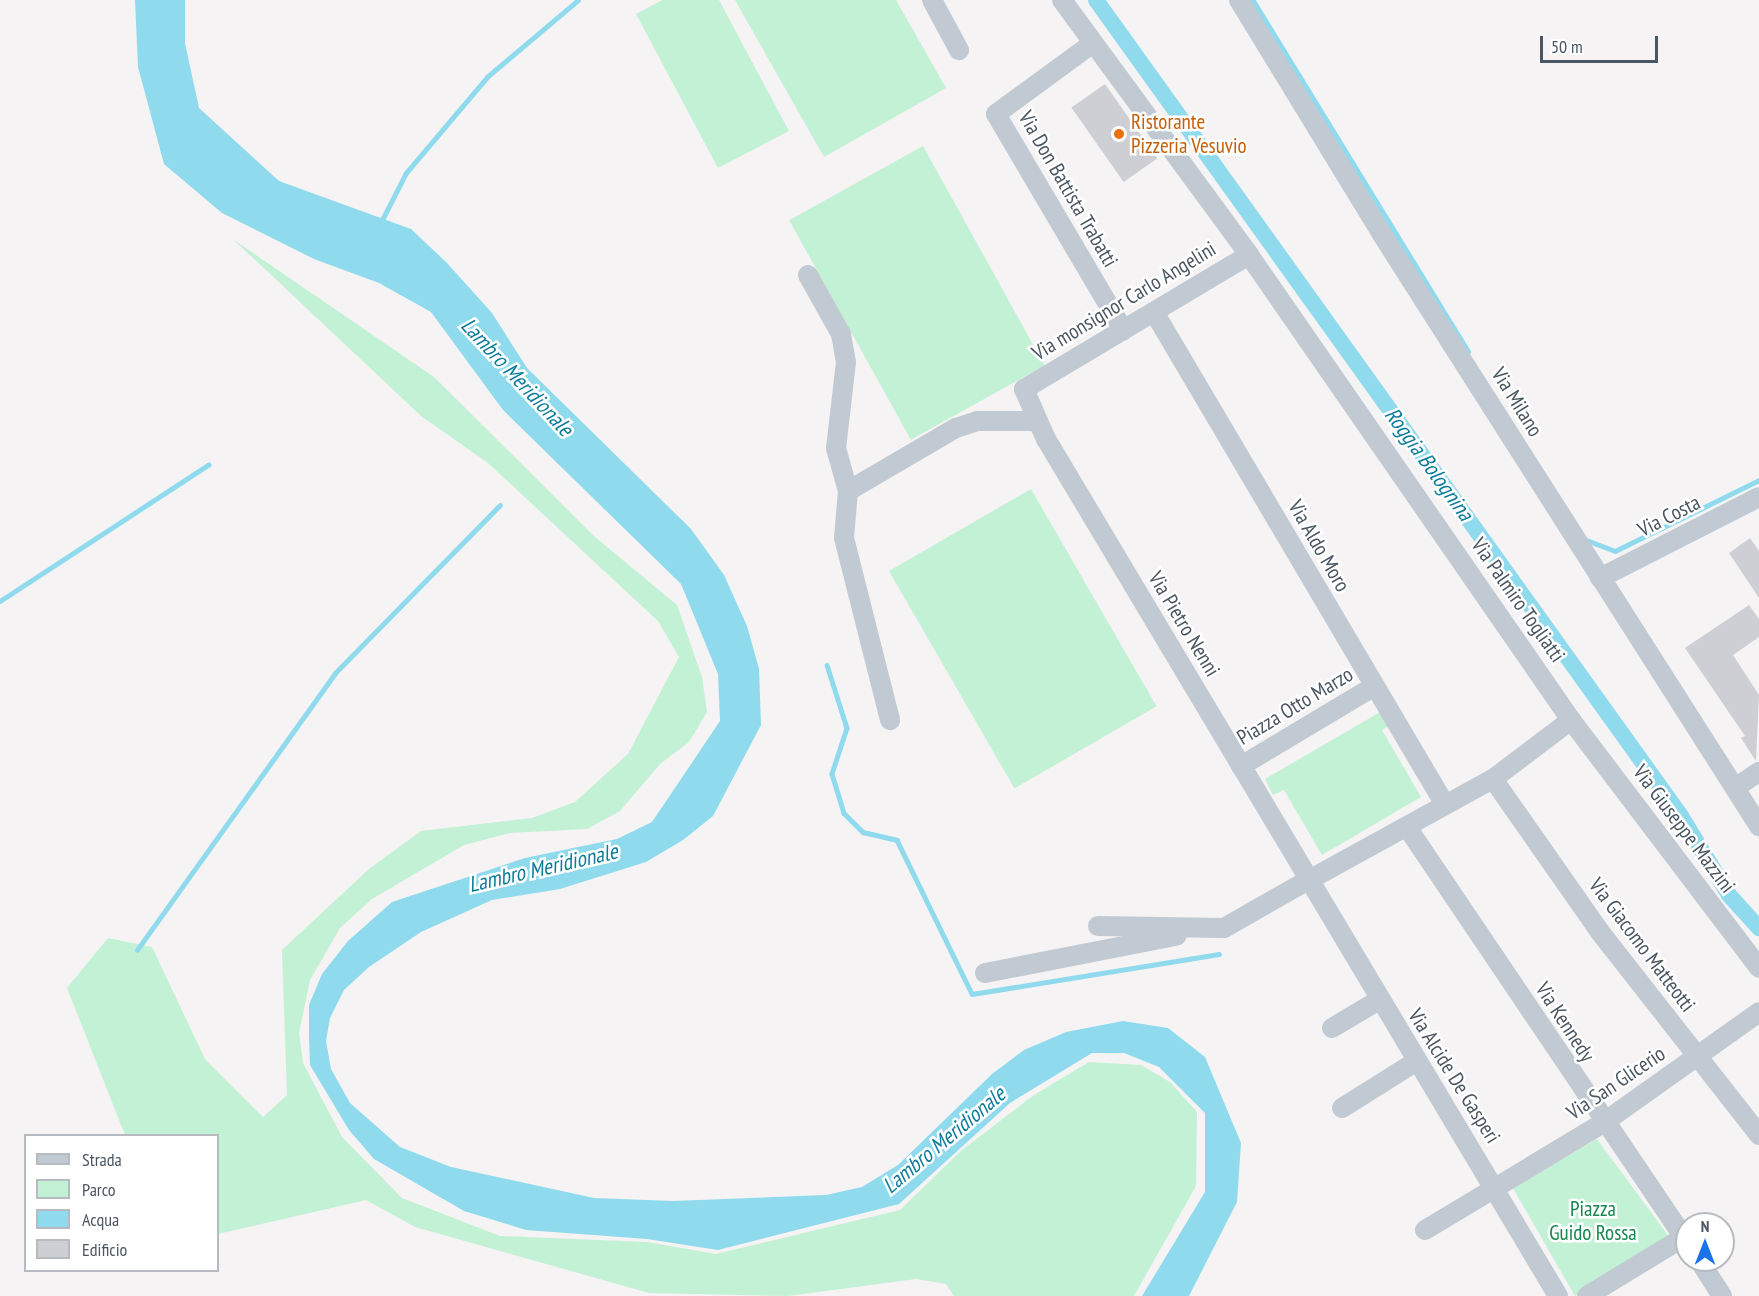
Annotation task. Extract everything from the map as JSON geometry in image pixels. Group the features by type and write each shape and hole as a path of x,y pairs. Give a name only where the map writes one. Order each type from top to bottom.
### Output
{"street":[{"path":"932,0 959,50"},
{"name":"Via Palmiro Togliatti","path":"1062,0 1249,255 1571,720"},
{"name":"Via Milano","path":"1239,0 1600,578 1759,826"},
{"name":"Via Don Battista Trabatti","path":"1093,43 996,114 1123,330"},
{"name":"Via monsignor Carlo Angelini","path":"1024,389 1249,255"},
{"path":"808,275 841,334 846,362 836,448 848,491 844,538 890,720"},
{"name":"Via Aldo Moro","path":"1154,312 1373,687 1444,803"},
{"name":"Via Pietro Nenni","path":"1024,389 1035,421 1309,880"},
{"path":"848,491 956,428 977,421 1035,421"},
{"name":"Via Costa","path":"1600,578 1759,497"},
{"name":"Piazza Otto Marzo","path":"1241,766 1373,687"},
{"path":"1098,926 1224,928 1407,827 1444,803 1493,779 1571,720"},
{"name":"Via Giuseppe Mazzini","path":"1571,720 1759,968"},
{"path":"1735,788 1759,772"},
{"name":"Via Giacomo Matteotti","path":"1493,779 1600,932 1759,1135"},
{"name":"Via Kennedy","path":"1407,827 1603,1123 1675,1225"},
{"name":"Via Alcide De Gasperi","path":"1309,880 1415,1062 1496,1188 1558,1296"},
{"path":"985,973 1198,929"},
{"path":"1332,1028 1378,1000"},
{"name":"Via San Glicerio","path":"1425,1230 1603,1123 1759,1012"},
{"path":"1342,1108 1415,1062"},
{"path":"1587,1296 1675,1245"},
{"path":"1707,1272 1722,1296"}],"green space":[{"path":"662,0 719,0 789,131 718,168 636,14"},
{"path":"735,0 896,0 946,88 824,157"},
{"path":"923,146 1045,366 911,440 789,220"},
{"path":"234,240 434,377 595,537 677,605 702,677 707,712 689,742 660,764 620,811 587,829 510,833 464,845 372,899 340,928 310,980 299,1033 303,1063 342,1137 402,1198 500,1236 647,1242 716,1254 900,1210 962,1150 1034,1095 1089,1062 1141,1065 1170,1082 1197,1112 1196,1186 1134,1296 954,1296 946,1284 916,1279 788,1296 649,1293 415,1227 366,1200 219,1234 219,1134 125,1134 67,988 108,938 152,947 205,1059 263,1117 287,1095 282,950 369,869 421,831 532,818 575,802 628,754 679,657 658,621 488,463 421,416"},
{"path":"1031,489 1156,706 1014,788 889,571"},
{"path":"1382,711 1390,725 1382,730 1421,797 1322,855 1284,790 1273,795 1265,779"},
{"name":"Piazza Guido Rossa","path":"1597,1139 1670,1238 1575,1296 1513,1188"}],"water":[{"name":"Lambro Meridionale","path":"135,0 185,0 185,43 199,108 279,181 411,229 447,263 492,313 527,368 691,529 724,575 747,626 759,669 761,725 713,816 683,840 646,862 560,889 492,900 421,932 369,967 344,990 330,1018 326,1041 331,1069 350,1103 400,1147 451,1167 594,1198 673,1201 826,1195 862,1187 898,1165 992,1074 1024,1050 1066,1032 1123,1021 1168,1028 1205,1057 1241,1143 1237,1202 1189,1296 1142,1296 1205,1192 1205,1113 1159,1067 1124,1053 1092,1053 1010,1103 899,1204 718,1250 647,1239 526,1230 464,1211 374,1159 349,1130 310,1065 309,1037 309,1005 322,974 348,941 392,902 525,858 617,839 652,822 720,721 718,674 681,584 503,410 431,312 379,283 314,259 222,213 164,164 138,67"}],"building":[{"path":"1105,84 1157,159 1124,182 1071,108"},
{"path":"1750,538 1759,551 1759,598 1729,553"},
{"path":"1749,605 1759,619 1759,637 1733,655 1759,695 1756,761 1741,738 1745,736 1685,648"}],"waterway":[{"path":"381,222 406,173 487,77 578,0"},
{"name":"Roggia Bolognina","path":"1096,0 1681,816 1729,895 1759,928"},
{"path":"1253,0 1468,351"},
{"path":"0,601 208,465"},
{"path":"1584,539 1615,551 1759,480"},
{"path":"137,950 335,673 500,505"},
{"path":"827,665 847,728 832,774 844,813 863,832 897,840 972,994 1219,954"}],"place":[{"name":"Ristorante Pizzeria Vesuvio","path":"1119,134"}]}
